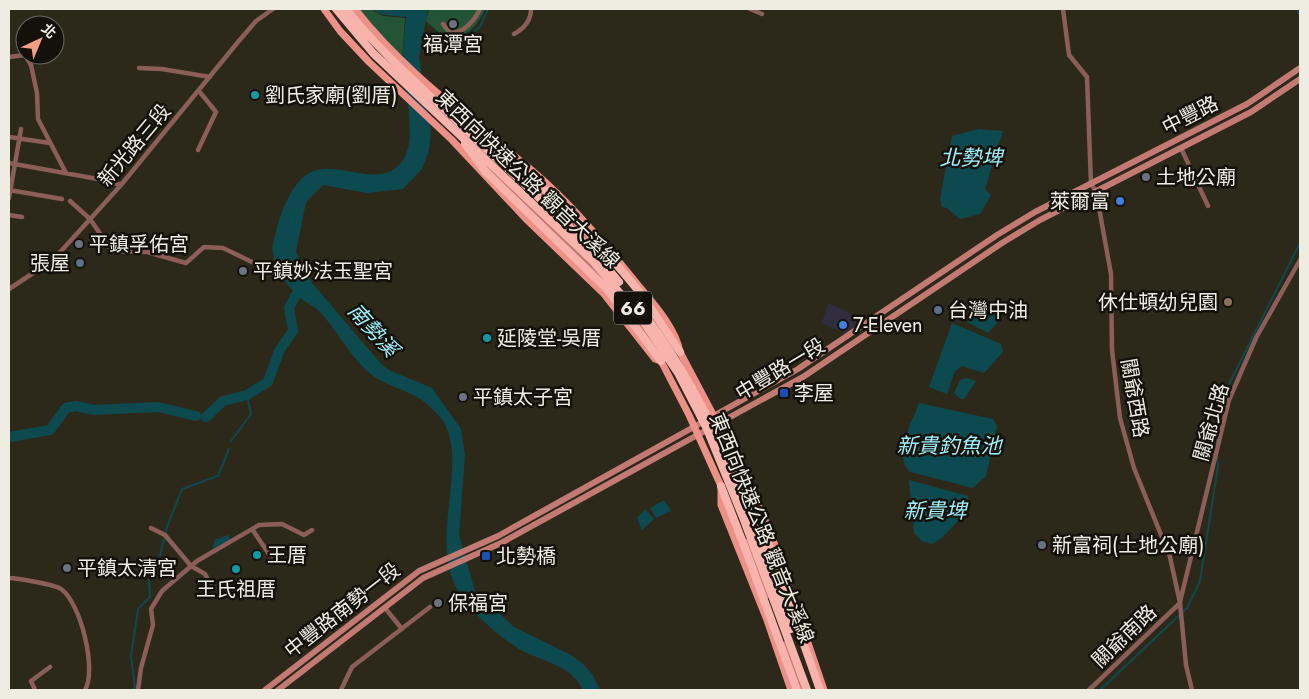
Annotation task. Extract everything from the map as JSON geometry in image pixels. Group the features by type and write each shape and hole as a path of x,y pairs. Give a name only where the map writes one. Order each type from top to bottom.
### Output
{"highway":[{"name":"東西向快速公路 觀音大溪線","path":"336,9 373,53 456,125 600,259 639,306 685,374 718,436 816,690"},
{"name":"東西向快速公路 觀音大溪線","path":"346,9 405,74 614,283 641,318 678,373 707,429 728,478 808,690"},
{"path":"456,125 486,172 608,290 661,361"},
{"path":"456,125 494,146 525,172 608,254 642,295 680,352"},
{"path":"721,486 797,690"},
{"path":"748,492 766,537 816,690"}],"main road":[{"name":"66","path":"324,9 340,31 403,96 452,140 527,220 604,294 655,359 661,361 694,426 721,486 721,505 791,690"},
{"name":"66","path":"355,9 401,61 473,124 530,168 553,190 620,262 650,298 678,342 680,352 714,415 748,492 757,503 770,531 794,611 824,690"},
{"name":"中豐路","path":"1091,184 1247,104 1300,68"},
{"name":"中豐路","path":"1096,191 1251,112 1300,79"},
{"path":"473,124 498,154 546,197 609,260 642,301 672,346 680,352"},
{"path":"452,140 482,162 616,291 658,350 661,361"},
{"name":"中豐路一段","path":"467,549 498,536 798,369 997,235 1035,212 1091,184"},
{"path":"527,220 553,190"},
{"name":"中豐路一段","path":"470,557 501,543 803,377 1002,243 1040,220 1096,191"},
{"path":"884,311 890,318"},
{"path":"721,486 731,505 777,617 802,690"},
{"path":"467,549 470,557 445,568 442,560 467,549"},
{"name":"中豐路南勢一段","path":"265,690 419,571 442,560"},
{"name":"中豐路南勢一段","path":"278,690 423,578 445,568"},
{"path":"379,602 385,608"},
{"path":"766,620 794,611 816,690"}],"street":[{"name":"新光路三段","path":"9,289 48,264 121,185 256,21 272,9"},
{"path":"443,24 450,33 458,32 475,18 480,9"},
{"path":"514,34 526,24 530,18 531,9"},
{"path":"750,9 762,14"},
{"path":"1063,9 1069,56 1087,77 1091,184 1096,191"},
{"path":"9,57 25,55 31,65 37,92 38,119 66,173"},
{"path":"139,68 162,69 210,76"},
{"path":"198,150 216,112 199,91"},
{"path":"9,198 20,129"},
{"path":"9,136 50,143"},
{"path":"1181,148 1208,206"},
{"path":"9,163 121,185"},
{"path":"10,190 62,199"},
{"name":"關爺西路","path":"1096,191 1111,274 1112,350 1120,418 1134,468 1170,557 1180,603"},
{"path":"70,201 90,219 112,251 147,252 186,263 204,247 223,248 254,263"},
{"path":"9,215 22,217"},
{"name":"關爺北路","path":"1180,603 1229,400 1256,338 1300,260"},
{"path":"138,690 141,668 153,625 151,609 162,591 191,566 259,525 282,524 302,535 312,530"},
{"path":"151,528 162,533 191,566 205,574 213,589"},
{"path":"252,529 271,557"},
{"path":"9,578 60,588 67,594 87,643 90,680 85,690"},
{"path":"1180,603 1186,665 1192,690"},
{"name":"關爺南路","path":"1089,690 1180,603"},
{"path":"341,690 352,667 430,606"},
{"path":"385,608 402,629"},
{"path":"35,690 31,681 50,667"}],"shaded area":[{"path":"828,303 852,314 861,324 846,334 822,323"}],"green space":[{"path":"359,9 370,9 383,16 405,18 402,59"},
{"path":"429,9 485,9 479,20 470,30 460,37 447,40 426,21"}],"water":[{"path":"371,9 428,9 419,57 431,131 429,150 422,169 403,189 367,193 323,185 306,202 296,252 312,283 382,365 391,371 432,388 461,429 465,455 459,535 475,591 514,627 571,655 583,664 592,674 600,690 583,690 571,674 519,649 486,624 471,608 459,592 451,573 447,553 452,467 451,447 446,425 436,412 420,399 381,381 367,371 321,313 291,289 281,275 274,259 273,245 281,214 292,192 306,176 314,171 326,169 338,169 364,174 388,172 398,166 406,154 410,133 403,54 406,17 383,15"},
{"name":"北勢埤","path":"979,129 1003,131 985,189 991,195 980,214 960,219 947,208 942,207 940,199 952,136"},
{"path":"984,309 1002,317 988,333 967,322 973,317 980,316"},
{"path":"952,323 1001,344 1003,352 984,373 962,366 955,371 947,394 929,387"},
{"path":"966,378 976,381 964,399 961,399 954,393 960,380"},
{"name":"新貴釣魚池","path":"919,403 993,419 997,426 986,476 973,488 910,472 905,465 903,448 905,439"},
{"name":"新貴埤","path":"909,480 968,496 969,509 942,538 932,544 922,541 914,533"},
{"path":"664,500 671,511 656,518 650,508"},
{"path":"645,509 654,519 642,530 637,518"},
{"path":"228,535 231,539 212,549 215,540"}],"waterway":[{"path":"461,41 480,27 488,9"},
{"path":"1297,9 1300,14"},
{"path":"1217,442 1219,414 1224,394 1300,243"},
{"path":"206,417 223,401 247,395 268,382 279,351 293,331 289,308 302,283"},
{"path":"231,441 251,414 247,395"},
{"path":"9,437 50,430 66,408 76,406 94,410 158,407 196,416"},
{"path":"132,690 135,687 131,656 138,609 150,597 149,579 157,568 167,527 182,489 218,476 229,449"},
{"path":"1100,690 1187,608 1200,581 1218,466 1217,455"}],"place":[{"name":"福潭宮","path":"453,24"},
{"name":"劉氏家廟(劉厝)","path":"255,95"},
{"name":"土地公廟","path":"1146,177"},
{"name":"萊爾富","path":"1120,201"},
{"name":"平鎮孚佑宮","path":"79,244"},
{"name":"張屋","path":"80,263"},
{"name":"平鎮妙法玉聖宮","path":"243,271"},
{"name":"休仕頓幼兒園","path":"1228,302"},
{"name":"台灣中油","path":"938,310"},
{"name":"7-Eleven","path":"843,325"},
{"name":"延陵堂-吳厝","path":"487,338"},
{"name":"李屋","path":"784,393"},
{"name":"平鎮太子宮","path":"463,397"},
{"name":"新富祠(土地公廟)","path":"1042,545"},
{"name":"王厝","path":"257,555"},
{"name":"北勢橋","path":"486,556"},
{"name":"平鎮太清宮","path":"67,568"},
{"name":"王氏祖厝","path":"236,569"},
{"name":"保福宮","path":"438,603"}],"water label":[{"name":"南勢溪","path":"373,330"}]}
